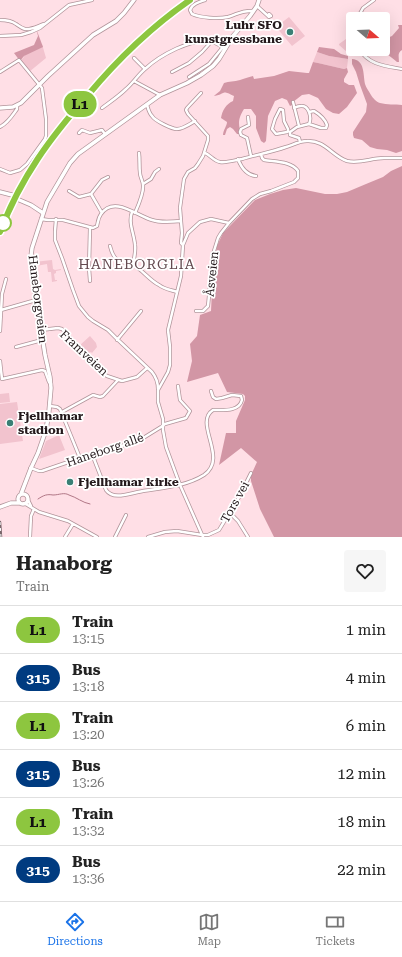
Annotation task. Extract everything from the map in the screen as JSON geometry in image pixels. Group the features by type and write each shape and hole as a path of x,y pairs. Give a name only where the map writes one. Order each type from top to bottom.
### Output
{"street":[{"path":"0,36 21,35 31,32 40,28 69,4 92,0"},
{"path":"0,108 17,106 93,35 110,25 121,16 133,0"},
{"path":"205,0 192,6 190,10 192,14 202,17 222,18 246,10 253,11"},
{"name":"Haneborgveien","path":"0,507 19,500 38,453 48,420 51,384 42,340 31,256 33,242 42,213 49,198 73,158 160,95 187,83 206,72 216,63 224,48 257,6 259,0"},
{"path":"361,12 363,8 374,0"},
{"path":"257,6 268,16"},
{"path":"0,20 14,22 23,29 36,27 46,23"},
{"path":"102,108 126,90 145,69 162,58 186,46 202,41 211,42 224,48 209,64 189,77"},
{"path":"172,72 189,63 211,42"},
{"path":"364,56 381,66 402,69"},
{"path":"134,58 145,69"},
{"path":"0,72 19,60 40,85 44,97 46,130 45,139 27,164 20,170 10,173 0,169"},
{"path":"134,81 160,95"},
{"path":"183,245 181,243 182,233 180,208 184,179 188,172 195,168 205,153 208,140 208,136 188,114 186,109 201,93"},
{"path":"293,102 299,126"},
{"path":"147,104 152,117 171,127 178,129 195,121"},
{"path":"0,127 7,123 17,109 17,106"},
{"path":"294,108 299,106 306,108 309,112 309,124"},
{"path":"300,142 299,138 290,135 289,132 288,129 284,121 283,110 280,109 272,129 276,134 289,132 299,126 309,124 320,128 326,128 326,121 314,111 309,112"},
{"path":"248,117 249,125 241,129 240,132 241,135 248,140 251,156"},
{"path":"79,133 82,130 90,133 102,130 105,134"},
{"path":"205,153 215,160 225,162 286,148 300,142 308,141 317,142 342,158 353,162 383,158 402,158"},
{"path":"133,265 135,243 130,220 141,198 144,184 141,178 139,153"},
{"name":"Åsveien","path":"196,311 203,311 208,306 213,254 218,238 229,223 256,196 294,182 298,178 298,171 294,166 264,160 261,154"},
{"path":"238,159 248,174 251,176 256,176"},
{"path":"144,184 151,179 155,172 160,169"},
{"path":"70,191 79,197 90,194 102,180 108,177"},
{"path":"0,192 12,195 42,213"},
{"path":"90,194 102,213"},
{"path":"41,218 46,220 63,220 93,228 97,226 102,213 109,208 117,206 155,221 181,222"},
{"path":"56,219 55,240 79,306 88,317 108,330 155,376 158,384 158,402 163,415 164,439 166,447 180,485 202,536"},
{"path":"158,389 168,372 170,365 168,330 181,276 183,245 188,233 200,222 211,219 229,223"},
{"path":"90,228 90,280"},
{"path":"110,246 112,255 119,261 139,268 158,285 177,292"},
{"path":"0,331 2,294 6,279"},
{"path":"1,310 36,300"},
{"path":"117,340 141,311"},
{"name":"Framveien","path":"41,330 62,329 104,374 118,380 122,381 137,377 147,368"},
{"path":"16,347 42,340"},
{"path":"0,361 2,379 42,370 45,371 51,384"},
{"path":"62,412 93,395 103,396 118,380"},
{"name":"Haneborg allé","path":"31,468 42,471 140,440 163,425 186,418 190,412 180,400 178,386"},
{"path":"92,454 106,490 111,495 128,494 180,485 203,475 209,470 213,456 207,429 209,413 213,410 228,410 237,407 242,402 242,398 232,395 216,399 213,397 211,391"},
{"path":"50,406 58,407 62,412 80,458"},
{"name":"Tors vei","path":"148,537 165,532 177,531 202,536 219,530 242,494 251,473"},
{"name":"Haneborgveien","path":"25,485 26,495 28,497 26,502"},
{"path":"21,494 26,495"},
{"path":"19,500 26,502 33,509 68,521 97,537"},
{"path":"30,537 31,516 33,509"},
{"path":"230,512 238,521 248,537"},
{"path":"115,537 126,515"},
{"path":"65,537 73,524"}],"shaded area":[{"name":"Luhr SFO kunstgressbane","path":"289,17 305,36 292,46 276,27"},
{"path":"398,25 402,25 402,50 399,54 399,62 397,62 389,56 390,37 399,28"},
{"path":"37,31 43,47 24,56 20,61 14,53 34,45 38,36"},
{"path":"346,39 346,51 339,45"},
{"path":"42,44 46,58 29,72 20,61 33,47"},
{"path":"319,47 334,49 341,54 348,56 348,59 329,56 317,52"},
{"path":"317,52 329,56 348,59 347,68 344,69 313,62"},
{"path":"352,59 359,62 363,68 365,85 375,100 383,104 402,105 402,151 396,153 377,149 370,147 362,140 354,138 353,132 366,112 367,104 352,64"},
{"path":"313,62 344,69 347,68 348,72 344,82 349,85 354,85 357,93 347,107 339,114 333,113 326,109 318,98 309,94 302,95 290,106 287,100 282,98 275,101 268,116 266,141 264,143 261,141 256,128 256,116 251,109 244,109 240,118 239,124 241,134 237,134 230,127 227,129 225,135 223,135 227,122 221,118 223,110 233,101 234,96 225,92 214,96 220,91 224,83 238,81 253,76 254,79 274,76 289,71 309,73"},
{"path":"402,166 402,537 274,537 260,509 251,481 251,475 257,462 241,448 219,465 226,433 236,433 236,421 245,400 245,396 243,394 227,392 218,373 187,382 192,361 190,344 197,336 200,315 211,311 213,270 217,246 223,233 255,200 283,190 296,188 325,194 347,192 383,177"},
{"path":"52,260 53,269 61,270 56,271 54,274 55,280 57,281 52,282 51,272 48,272 47,264 36,266 35,270 34,262"},
{"path":"90,336 96,343 97,347 92,353 86,354 79,346"},
{"path":"9,393 10,402 0,403 0,394"},
{"name":"Fjellhamar stadion","path":"17,402 23,441 0,444 0,404"},
{"path":"59,435 65,450 39,459 46,441"}],"waterway":[{"path":"38,499 47,495 65,494 90,504"}],"railway":[{"path":"0,232 8,212 27,175 62,125 90,92 125,55 150,32 190,0"},
{"path":"0,522 1,537"}],"train":[{"name":"L1","path":"0,232 11,205 27,175 45,146 63,124 128,50 175,10 190,0"}],"place":[{"name":"Luhr SFO kunstgressbane","path":"290,32"},
{"name":"Fjellhamar stadion","path":"10,423"},
{"name":"Fjellhamar kirke","path":"70,482"}],"district":[{"name":"HANEBORGLIA","path":"137,264"}]}
